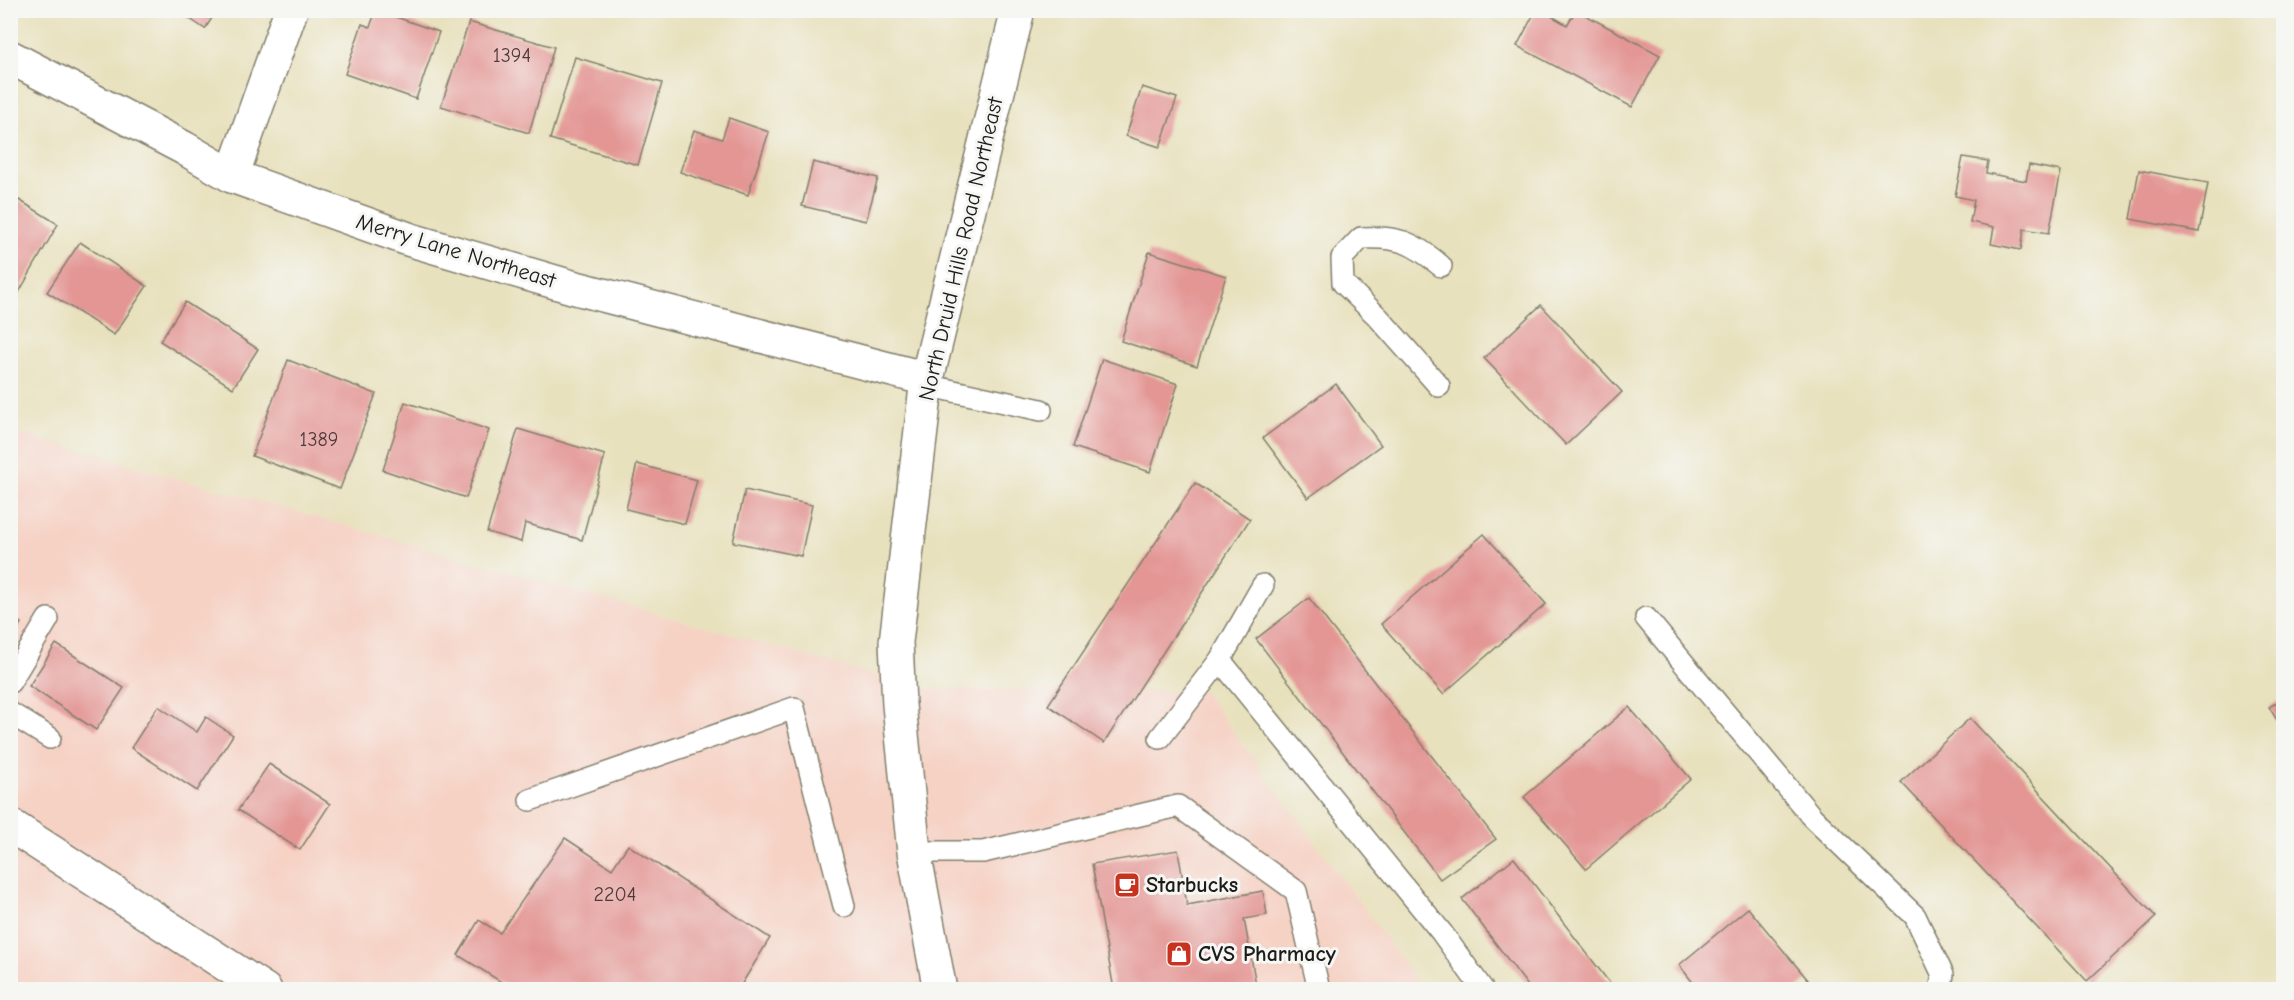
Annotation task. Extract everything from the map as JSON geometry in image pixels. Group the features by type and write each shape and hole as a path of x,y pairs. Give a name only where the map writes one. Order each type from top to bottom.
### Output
{"main road":[{"path":"232,176 291,10"},
{"name":"North Druid Hills Road Northeast","path":"940,990 914,852 899,705 896,642 926,382 1018,10"},
{"name":"Merry Lane Northeast","path":"10,57 184,148 232,176 411,240 560,284 926,382"},
{"path":"10,825 265,990"}],"lane":[{"path":"1439,386 1378,317 1343,283 1342,258 1361,238 1388,236 1421,248 1441,266"},
{"path":"926,382 1041,410"},
{"path":"1160,738 1220,660 1263,585"},
{"path":"1646,618 1812,817 1915,916 1943,975 1940,990"},
{"path":"10,682 48,619"},
{"path":"1220,660 1442,933 1483,990"},
{"path":"530,800 794,708 844,906"},
{"path":"10,713 50,738"},
{"path":"914,852 983,852 1178,806 1296,891 1319,990"}],"shaded area":[{"path":"10,431 924,689 1204,692 1423,989 11,989"}],"building":[{"path":"177,10 217,10 205,29"},
{"path":"376,10 439,32 416,99 345,74 362,24 370,27"},
{"path":"1536,10 1541,10 1567,25 1576,10 1660,55 1632,107 1517,46"},
{"path":"469,22 554,47 529,133 441,106"},
{"path":"575,57 662,83 638,165 550,139"},
{"path":"1142,87 1177,98 1160,147 1126,136"},
{"path":"729,118 769,132 748,195 680,172 694,130 722,139"},
{"path":"1963,157 1988,161 1986,173 2026,181 2029,165 2061,171 2049,233 2024,229 2021,250 1991,244 1994,227 1970,222 1974,200 1955,196"},
{"path":"813,162 878,178 866,221 802,206"},
{"path":"2139,170 2208,183 2199,232 2130,219"},
{"path":"19,200 58,224 10,308 10,209 12,210"},
{"path":"80,242 147,286 114,335 47,292"},
{"path":"1149,252 1226,276 1197,366 1121,341"},
{"path":"185,302 258,349 233,388 160,341"},
{"path":"1541,305 1622,392 1566,445 1484,358"},
{"path":"1102,359 1178,384 1150,472 1073,447"},
{"path":"288,360 376,394 340,489 252,456"},
{"path":"1336,384 1381,445 1308,498 1263,438"},
{"path":"405,402 489,430 466,498 383,470"},
{"path":"518,429 605,455 582,540 525,523 521,542 487,532"},
{"path":"637,464 697,480 685,524 626,509"},
{"path":"1195,483 1250,519 1104,743 1048,705"},
{"path":"745,490 812,505 801,556 733,542"},
{"path":"1484,534 1546,604 1443,694 1381,624"},
{"path":"1309,598 1496,839 1440,879 1256,639"},
{"path":"10,616 21,623 10,640"},
{"path":"56,644 124,688 96,730 29,686"},
{"path":"2284,698 2284,732 2269,707"},
{"path":"158,706 197,732 206,717 233,735 197,791 131,748"},
{"path":"1629,707 1691,779 1586,869 1524,797"},
{"path":"1970,718 2156,917 2087,981 1901,782"},
{"path":"269,764 330,804 300,850 238,810"},
{"path":"565,838 612,869 628,845 770,938 738,990 514,990 458,955 479,920 500,933"},
{"name":"CVS Pharmacy","path":"1178,850 1187,905 1263,891 1267,915 1244,919 1257,990 1114,990 1092,864"},
{"path":"1514,858 1615,990 1531,990 1462,899"},
{"path":"1748,908 1808,980 1796,990 1699,990 1679,965"}],"place":[{"name":"Starbucks","path":"1127,885"},
{"name":"CVS Pharmacy","path":"1179,954"}]}
